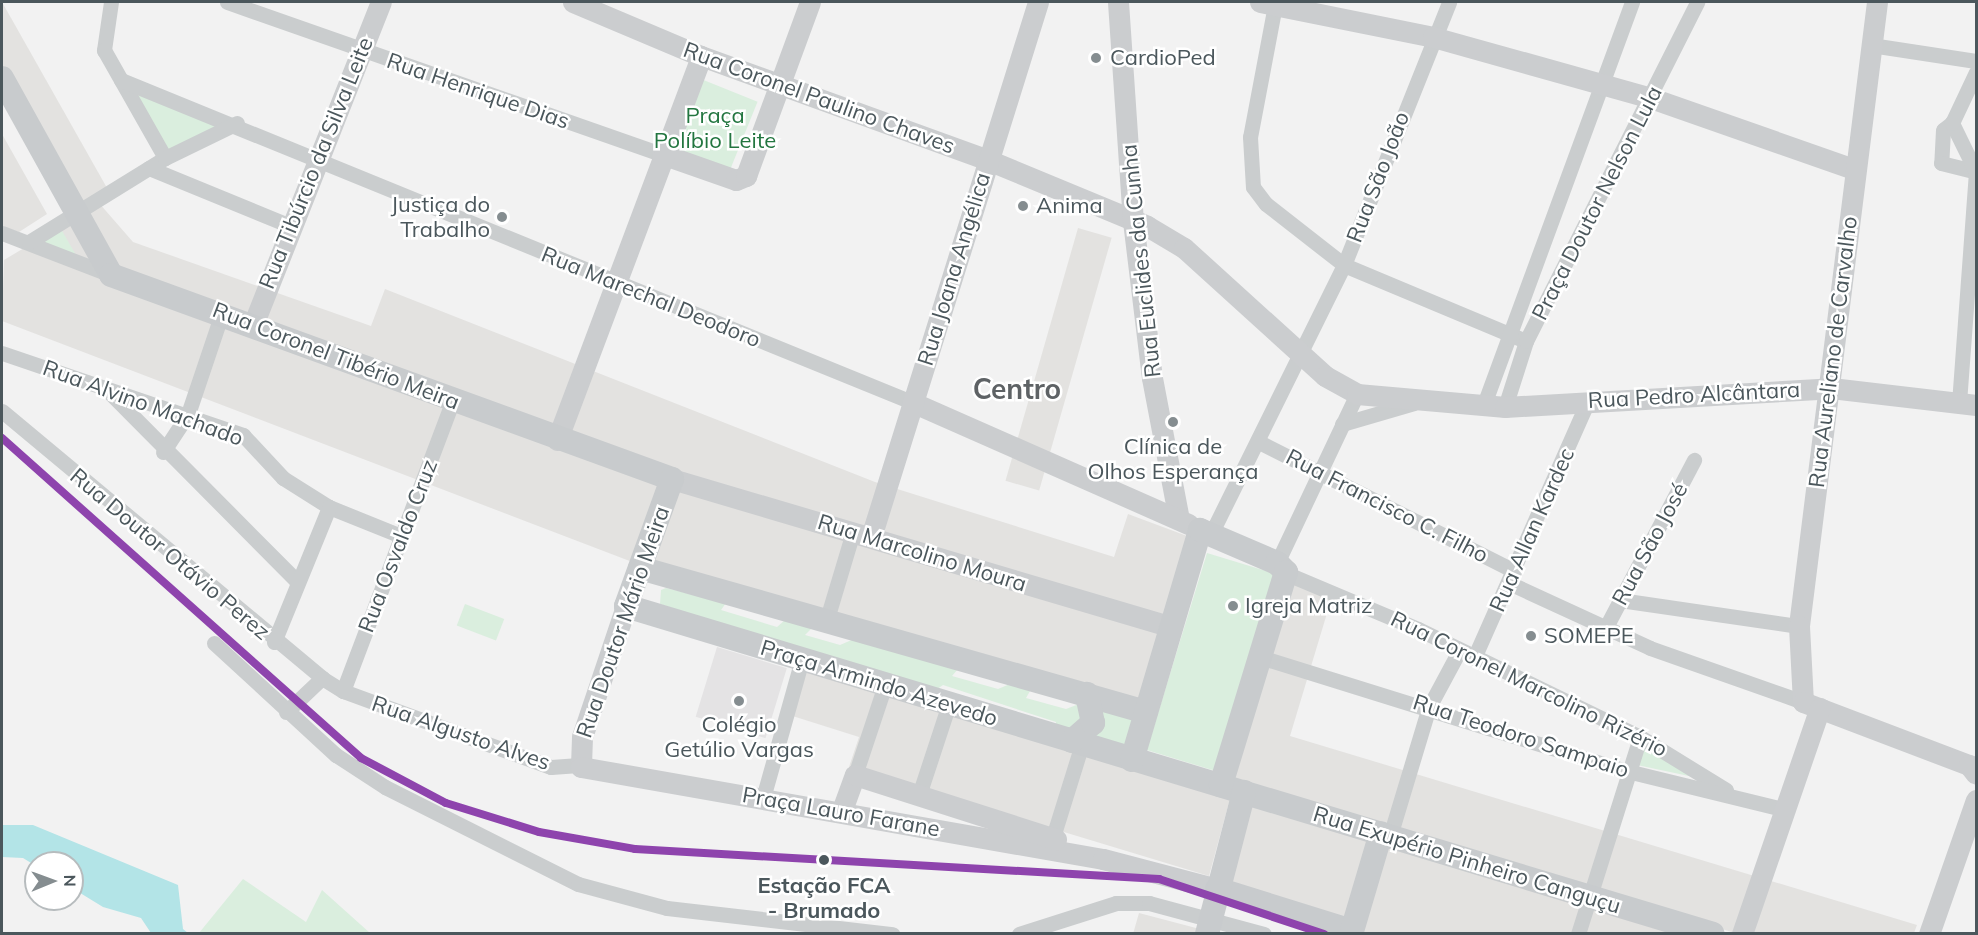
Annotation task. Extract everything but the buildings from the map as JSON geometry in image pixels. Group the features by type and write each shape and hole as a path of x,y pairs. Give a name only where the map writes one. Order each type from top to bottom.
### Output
{"main road":[{"path":"2,78 79,212 111,275"},
{"name":"Rua Coronel Tibério Meira","path":"111,275 222,313 557,440 672,480"},
{"name":"Rua Doutor Mário Meira","path":"626,606 672,480"},
{"path":"1132,759 1172,627 1196,528 1281,568 1232,788 1209,928"},
{"name":"Praça Armindo Azevedo","path":"640,568 1146,712"},
{"name":"Praça Armindo Azevedo","path":"626,606 1132,759"},
{"path":"1077,742 1093,723 1087,694"},
{"name":"Rua Exupério Pinheiro Canguçu","path":"1132,759 1713,933"},
{"path":"1217,889 1359,932 1386,835"}],"street":[{"path":"110,2 104,51 165,158"},
{"name":"Rua Henrique Dias","path":"227,2 361,51 662,154"},
{"name":"Rua Tibúrcio da Silva Leite","path":"253,325 288,225 381,2"},
{"name":"Rua Coronel Paulino Chaves","path":"573,2 598,6 700,56 987,160 1133,220 1184,248 1302,351 1325,376 1357,394"},
{"path":"662,154 742,179 810,2"},
{"name":"Rua Joana Angélica","path":"862,535 914,403 987,160 1038,2"},
{"name":"Rua Euclides da Cunha","path":"1119,2 1133,220 1152,378 1196,528"},
{"name":"Rua São João","path":"1196,528 1259,442 1344,265 1433,37 1449,2"},
{"name":"Praça Doutor Nelson Lula","path":"1483,407 1632,2"},
{"name":"Praça Doutor Nelson Lula","path":"1505,407 1526,341 1651,98 1697,2"},
{"name":"Rua Aureliano de Carvalho","path":"1811,705 1799,626 1831,388 1854,169 1877,2"},
{"path":"1526,341 1344,265 1288,226 1253,187 1250,137 1268,3 1433,37 1651,98 1854,169"},
{"path":"1871,45 1977,61"},
{"path":"557,440 613,283 700,56"},
{"path":"1976,172 1941,163 1942,130 1953,123 1977,72"},
{"name":"Rua Marechal Deodoro","path":"121,80 237,123 613,283 914,403 1196,528"},
{"path":"30,243 165,158 237,123"},
{"path":"1953,123 1976,172 1968,404"},
{"path":"149,168 288,225"},
{"name":"Rua Coronel Tibério Meira","path":"2,233 111,275"},
{"path":"163,452 188,414 222,313"},
{"name":"Rua Alvino Machado","path":"2,353 188,414 243,435 282,478 329,507 401,536"},
{"name":"Rua Pedro Alcântara","path":"1357,394 1483,407 1505,407 1831,388 1968,404"},
{"path":"107,389 163,452 298,582"},
{"path":"1281,568 1357,394"},
{"name":"Rua Osvaldo Cruz","path":"343,691 453,400"},
{"path":"1342,424 1419,401"},
{"name":"Rua Allan Kardec","path":"1474,658 1588,401"},
{"name":"Rua Doutor Otávio Perez","path":"2,411 274,642 343,691"},
{"name":"Rua Francisco C. Filho","path":"1259,442 1321,472 1606,627 1811,705"},
{"name":"Rua São José","path":"1606,627 1694,460"},
{"name":"Rua Marcolino Moura","path":"672,480 1172,627"},
{"path":"274,642 329,507"},
{"path":"826,622 862,535"},
{"name":"Rua Coronel Marcolino Rizério","path":"1281,568 1640,737 1732,794"},
{"path":"1620,600 1799,626"},
{"name":"Rua Doutor Mário Meira","path":"579,765 582,737 626,606"},
{"name":"Rua Doutor Otávio Perez","path":"214,643 286,712 385,787 578,884 666,908 893,933"},
{"path":"1386,835 1429,707 1459,651"},
{"name":"Rua Teodoro Sampaio","path":"1260,657 1429,707 1627,771 1732,794 1783,809"},
{"path":"763,798 802,659"},
{"path":"286,712 322,678"},
{"path":"842,810 885,685"},
{"name":"Rua Algusto Alves","path":"343,691 551,767 579,765"},
{"path":"919,795 949,704"},
{"path":"1742,933 1783,809 1811,705 1973,770"},
{"path":"1578,933 1627,771 1640,737"},
{"path":"1053,837 1077,742"},
{"name":"Praça Lauro Farane","path":"579,765 593,772 842,810 1103,859 1217,889"},
{"name":"Praça Lauro Farane","path":"855,775 1053,837 1103,859"},
{"path":"1929,933 1977,800"},
{"path":"1019,933 1116,903 1149,903 1209,928 1264,933"}],"shaded area":[{"path":"2,2 107,188 74,207 2,82"},
{"path":"2,134 47,214 19,232 2,227"},
{"path":"99,203 133,242 371,326 385,289 875,482 1114,557 1128,514 1187,536 1139,702 648,568 2,321 4,260"},
{"path":"1078,228 1112,238 1039,490 1006,481"},
{"path":"1292,579 1331,600 1290,736 1917,925 1914,933 1735,933 1232,780"},
{"name":"Colégio Getúlio Vargas","path":"717,647 787,668 765,738 696,717"},
{"path":"798,666 1231,795 1209,876 849,767 859,737 783,713"},
{"path":"1246,800 1671,933 1366,933 1221,886"},
{"path":"1139,913 1215,933 1133,934"}],"green space":[{"name":"Praça Políbio Leite","path":"701,79 758,102 728,175 671,152"},
{"path":"130,86 222,123 168,153"},
{"path":"61,229 80,262 33,245"},
{"path":"1207,553 1277,574 1217,771 1147,750"},
{"path":"666,588 726,603 721,610 777,627 785,620 813,627 805,635 840,645 854,639 958,669 952,676 998,689 1010,684 1030,691 1026,698 1066,709 1079,704 1088,726 1055,731 1056,722 943,685 933,692 660,604 661,590"},
{"path":"465,604 504,619 496,641 457,625"},
{"path":"1102,710 1136,720 1127,751 1093,742"},
{"path":"1642,748 1703,779 1637,765"},
{"path":"243,879 306,922 322,890 370,933 199,933"}],"water":[{"path":"2,825 33,825 178,885 183,929 188,933 151,933 141,918 103,907 84,895 84,851 24,851 24,859 2,857"}],"transit line":[{"path":"2,438 361,758 446,803 539,832 635,849 1159,879 1324,934"}],"place":[{"name":"CardioPed","path":"1096,58"},
{"name":"Anima","path":"1023,206"},
{"name":"Justiça do Trabalho","path":"502,217"},
{"name":"Clínica de Olhos Esperança","path":"1173,422"},
{"name":"Igreja Matriz","path":"1233,606"},
{"name":"SOMEPE","path":"1531,636"},
{"name":"Colégio Getúlio Vargas","path":"739,701"},
{"name":"Estação FCA - Brumado","path":"824,860"}],"district":[{"name":"Centro","path":"1017,389"}]}
